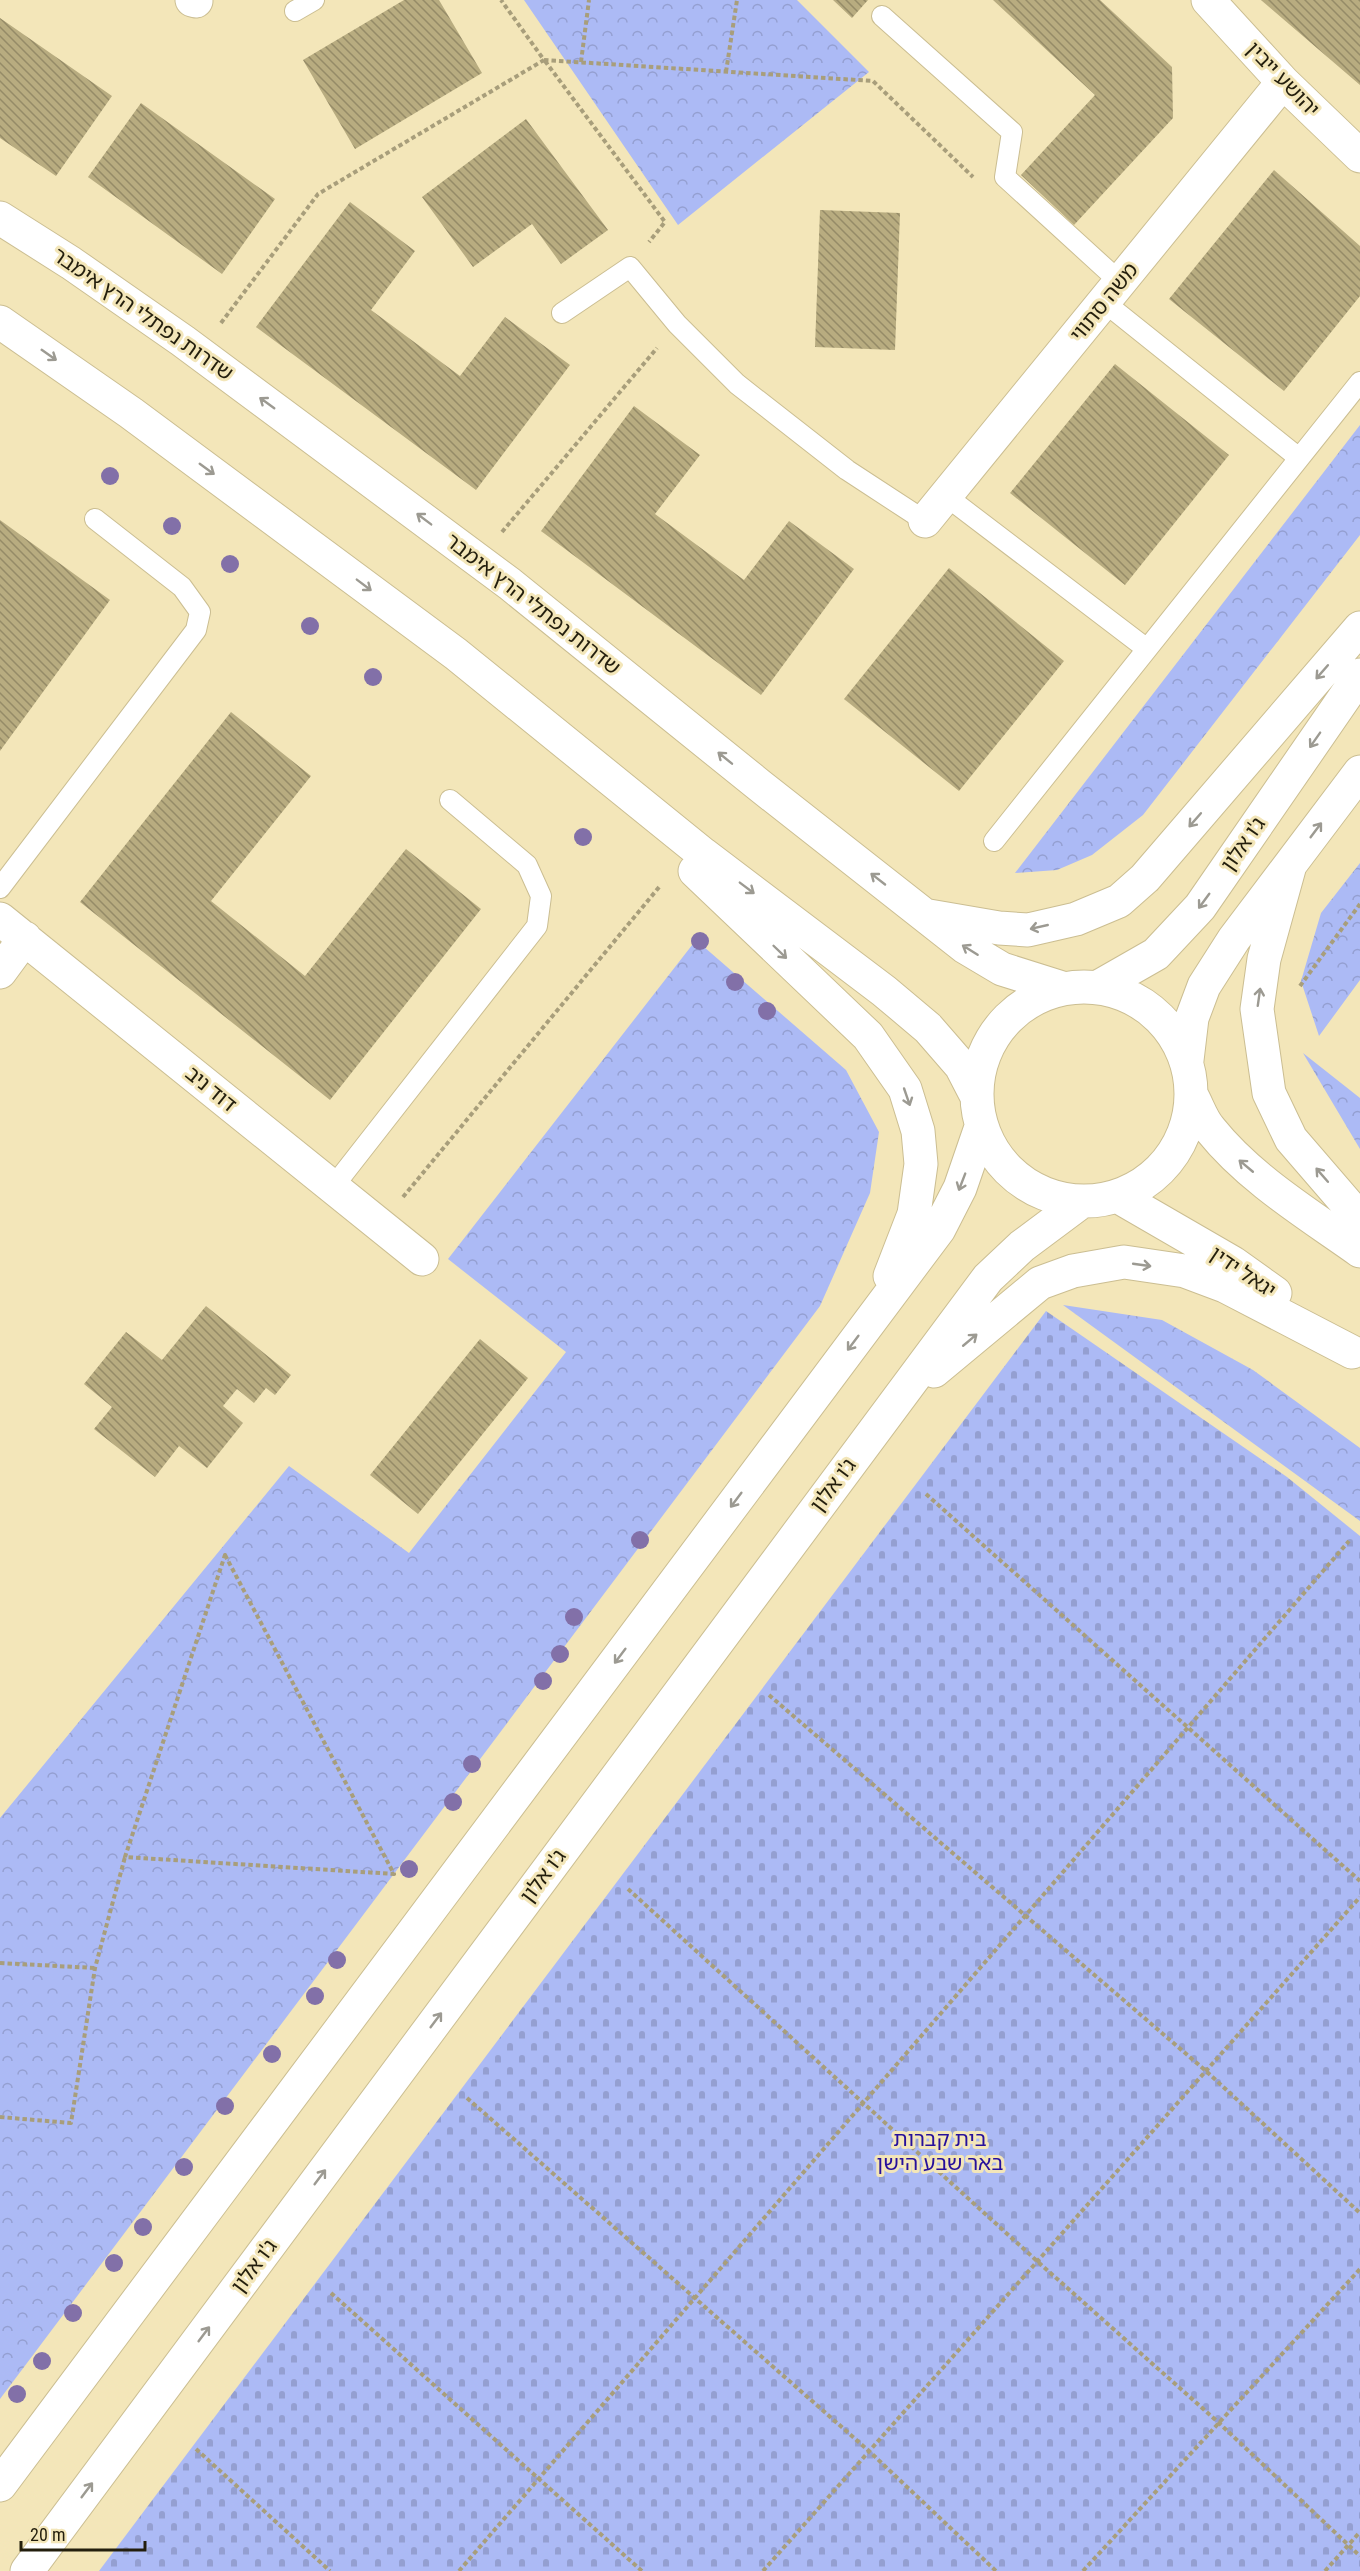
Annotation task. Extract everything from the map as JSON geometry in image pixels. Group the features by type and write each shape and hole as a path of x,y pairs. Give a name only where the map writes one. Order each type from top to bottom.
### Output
{"main road":[{"name":"יהושע ייבין","path":"1208,0 1283,82 1360,156"},
{"name":"משה סתווי","path":"925,521 1283,82"},
{"name":"שדרות נפתלי הרץ אימבר","path":"0,218 71,262 199,353 478,560 965,947 1002,969 1062,988"},
{"path":"0,322 131,413 456,654 703,855 884,991 928,1028 961,1066 976,1095"},
{"path":"924,915 999,928 1028,930 1076,919 1119,902 1145,878 1360,628"},
{"name":"ג'ו אלון","path":"1100,987 1156,954 1200,908 1360,675"},
{"path":"540,722 868,1036 905,1089 918,1131 921,1164 914,1214 877,1311"},
{"path":"1187,1060 1173,1033 1154,1011 1129,995 1100,987 1081,985 1062,988 1028,1002 1000,1026 982,1058 976,1095 981,1127 995,1157 1019,1181 1049,1196 1081,1202 1119,1197 1148,1181 1171,1158 1186,1129 1192,1096 1187,1060 1192,1018 1204,986 1234,939 1360,772"},
{"path":"1290,865 1264,959 1257,1009 1269,1093 1292,1139 1360,1219"},
{"path":"0,972 12,929"},
{"name":"דוד ניב","path":"12,929 422,1259"},
{"path":"1192,1096 1208,1127 1240,1161 1278,1192 1360,1251"},
{"path":"0,2485 939,1229 960,1188 981,1127"},
{"name":"יגאל ידין","path":"1119,1197 1233,1263 1356,1356"},
{"name":"ג'ו אלון","path":"27,2571 988,1278 1022,1246 1081,1202"},
{"path":"893,1404 1040,1283 1073,1270 1124,1262 1185,1271 1225,1286 1356,1356"}],"lane":[{"path":"296,11 314,0"},
{"path":"882,16 1012,132 1005,177 1112,292 1299,458"},
{"path":"562,313 630,267 677,324 737,384 848,470 925,521"},
{"path":"994,841 1360,382"},
{"path":"946,496 1147,649"},
{"path":"0,888 196,630 200,612 182,587 94,519"},
{"path":"333,1187 537,926 541,896 526,865 450,800"}],"path":[{"path":"501,0 665,222 630,267"},
{"path":"581,62 589,0"},
{"path":"726,72 737,0"},
{"path":"199,353 318,194 544,60 873,81 975,179"},
{"path":"478,560 677,324"},
{"path":"380,1225 682,859"},
{"path":"1258,1019 1277,1017 1360,904"},
{"path":"926,1494 1360,1881"},
{"path":"459,2571 1349,1541"},
{"path":"0,2117 71,2123 94,1968 125,1857 225,1555 394,1874 125,1857"},
{"path":"769,1695 1206,2071 1360,2213"},
{"path":"628,1889 1037,2261 1219,2423 1360,2556"},
{"path":"763,2571 1360,1897"},
{"path":"0,1963 94,1968"},
{"path":"467,2098 869,2451 996,2571"},
{"path":"1083,2571 1360,2269"},
{"path":"332,2293 642,2571"},
{"path":"196,2449 330,2571"},
{"path":"1324,2571 1360,2532"}],"green space":[{"path":"524,0 797,0 869,72 678,225"},
{"path":"1360,425 1360,535 1143,815 1092,855 1057,870 1015,873"},
{"path":"1360,863 1360,980 1319,1036 1301,981 1321,913"},
{"path":"696,940 846,1070 879,1132 870,1193 820,1306 0,2399 0,1818 289,1466 409,1553 566,1352 448,1259"},
{"path":"1303,1053 1360,1098 1360,1149"},
{"path":"1063,1305 1162,1320 1253,1370 1360,1448 1360,1521"},
{"name":"בית קברות באר שבע הישן","path":"1046,1311 1287,1477 1360,1536 1360,2571 99,2571"}],"building":[{"path":"404,0 439,0 482,73 355,149 303,60"},
{"path":"833,0 868,0 852,18"},
{"path":"993,0 1100,0 1172,67 1173,118 1074,225 1021,175 1095,95"},
{"path":"1261,0 1360,0 1360,85"},
{"path":"0,18 112,96 56,176 0,138"},
{"path":"141,103 275,199 222,274 88,177"},
{"path":"526,119 608,230 561,264 532,224 473,267 422,197"},
{"path":"1274,170 1360,246 1360,296 1284,391 1169,299"},
{"path":"350,202 415,251 371,310 460,376 505,317 570,365 476,490 256,327"},
{"path":"820,210 900,213 895,350 815,347"},
{"path":"1115,364 1229,455 1125,585 1010,493"},
{"path":"634,406 700,455 655,514 744,580 789,521 854,569 761,695 541,531"},
{"path":"0,520 110,600 0,751"},
{"path":"949,568 1064,661 959,791 844,699"},
{"path":"231,712 311,776 211,901 305,976 406,849 481,909 330,1100 80,902"},
{"path":"206,1306 291,1375 275,1395 266,1388 254,1403 237,1389 223,1406 243,1423 207,1468 179,1446 155,1477 94,1429 112,1407 84,1384 126,1332 162,1360"},
{"path":"480,1339 528,1378 418,1514 370,1475"}]}
